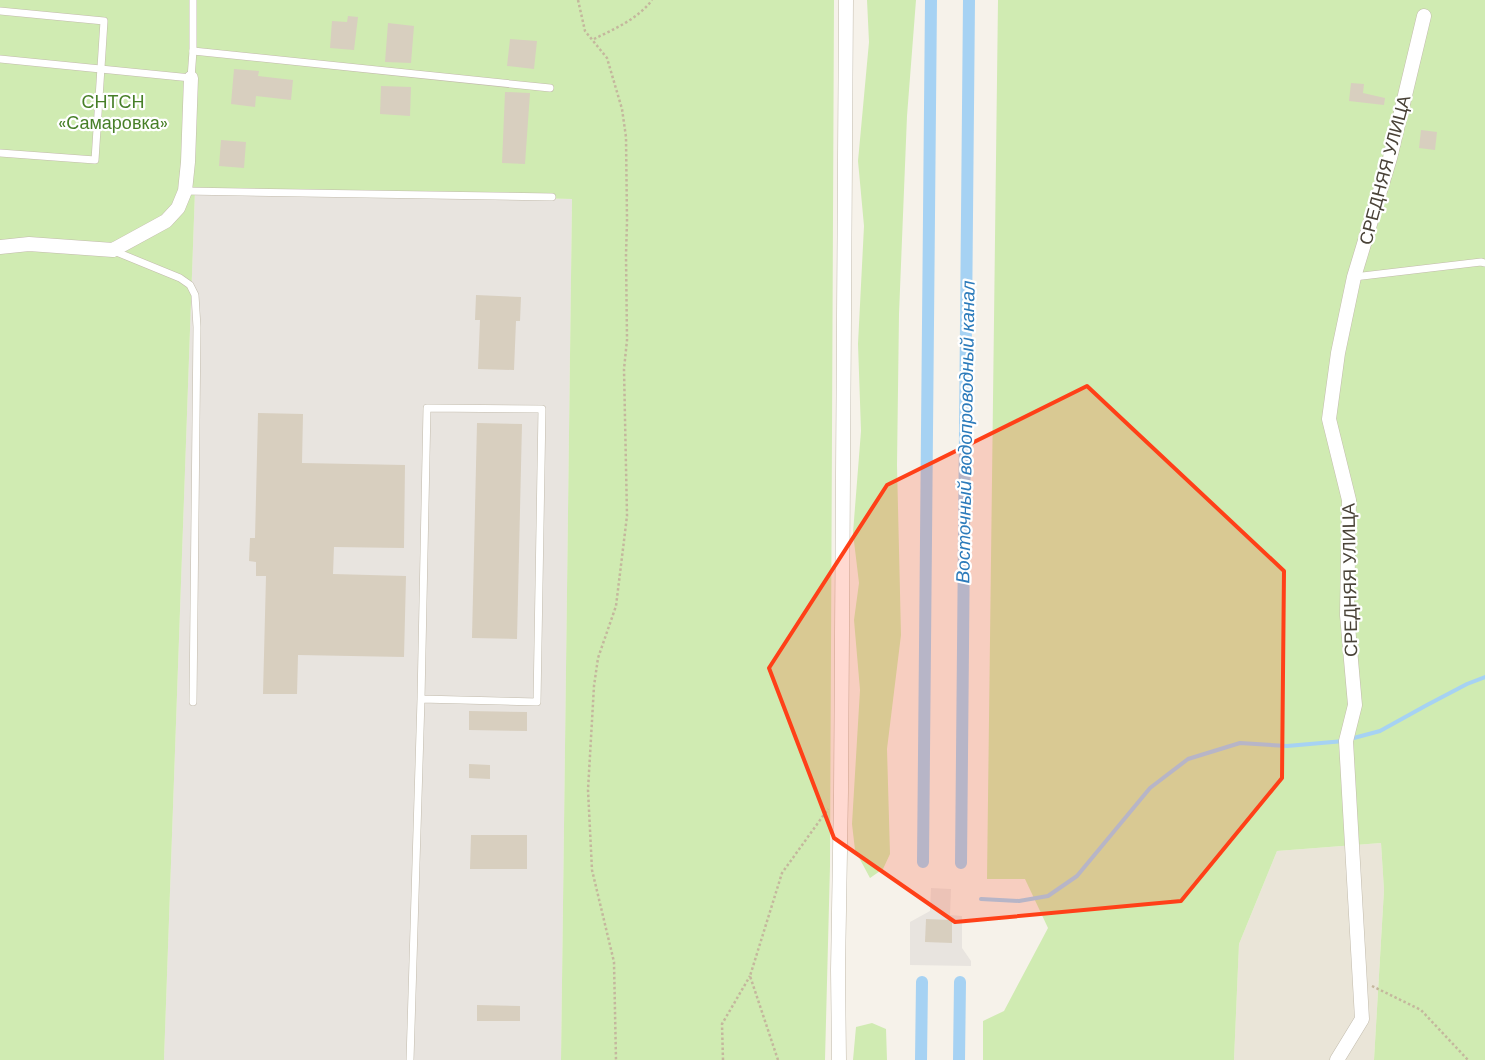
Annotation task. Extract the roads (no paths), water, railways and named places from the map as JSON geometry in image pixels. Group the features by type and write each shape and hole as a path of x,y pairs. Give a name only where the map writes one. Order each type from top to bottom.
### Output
{"street":[{"path":"839,1060 838,970 841,792 846,0"},
{"name":"СРЕДНЯЯ УЛИЦА","path":"1337,1060 1362,1019 1346,741 1355,706 1347,615 1349,500 1329,419 1338,353 1354,277 1390,158 1424,16"},
{"path":"0,247 29,244 113,250 166,221 178,208 186,191 191,78"}],"lane":[{"path":"0,59 191,78 193,0"},
{"path":"0,11 104,21 95,160 0,153"},
{"path":"193,51 550,88"},
{"path":"186,191 552,197"},
{"path":"113,250 180,278 190,285 195,295 197,327 193,702"},
{"path":"1354,277 1485,263"},
{"path":"410,1060 421,699 426,408 542,409 537,702 421,699"}],"waterway":[{"name":"Восточный водопроводный канал","path":"923,862 931,0"},
{"name":"Восточный водопроводный канал","path":"961,863 969,0"},
{"path":"1350,739 1380,731 1467,684 1485,677"},
{"path":"981,899 1019,901 1048,896 1077,876 1150,788 1188,759 1240,743 1287,746 1344,741"},
{"name":"Восточный водопроводный канал","path":"921,1060 922,982"},
{"name":"Восточный водопроводный канал","path":"959,1060 960,982"}],"park label":[{"name":"СНТСН «Самаровка»","path":"113,112"}]}
